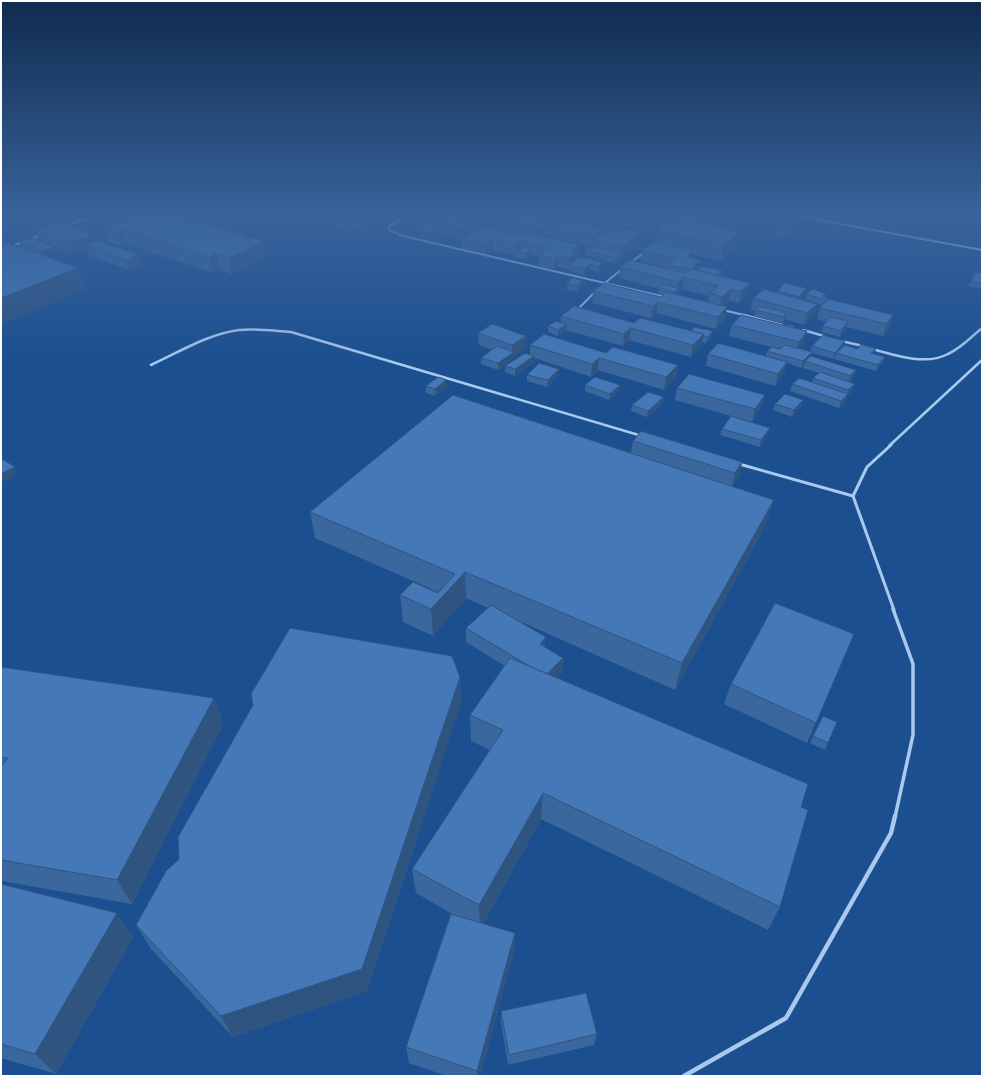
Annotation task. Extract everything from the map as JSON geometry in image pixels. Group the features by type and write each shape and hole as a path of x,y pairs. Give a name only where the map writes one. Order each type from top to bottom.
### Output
{"lane":[{"path":"520,263 671,298"},
{"path":"570,316 623,268"},
{"path":"716,309 783,325"},
{"path":"872,349 913,359 941,357 961,346 982,328"},
{"path":"151,365 209,338 230,332 250,329 291,332 644,436"},
{"path":"798,329 828,337"},
{"path":"835,339 864,347"},
{"path":"684,1076 786,1018 891,833 913,735 913,664 853,496 867,467 982,360"},
{"path":"734,462 853,496"}],"building":[{"path":"1,263 65,263 78,268 1,298"},
{"path":"572,263 601,263 598,266 591,264 584,269 568,266"},
{"path":"625,263 644,263 685,273 690,269 669,265 671,263 697,263 691,269 750,283 741,291 731,289 722,297 710,293 718,286 684,277 678,282 620,267"},
{"path":"703,266 723,271 717,275 697,270"},
{"path":"976,272 982,273 982,283 971,281"},
{"path":"572,278 582,280 577,286 567,284"},
{"path":"604,283 661,297 666,292 727,307 718,317 658,302 653,306 593,291"},
{"path":"784,283 806,288 799,297 778,291"},
{"path":"664,284 679,289 675,292 659,288"},
{"path":"764,289 817,304 807,313 753,298"},
{"path":"813,289 826,294 822,296 829,298 826,300 806,294"},
{"path":"828,299 893,315 887,324 820,308"},
{"path":"574,306 634,323 640,318 704,334 693,345 631,328 624,334 561,316"},
{"path":"758,306 786,313 784,317 756,310"},
{"path":"741,315 807,331 799,342 732,325"},
{"path":"830,317 848,321 841,331 823,326"},
{"path":"556,321 567,325 558,330 548,326"},
{"path":"492,324 526,336 512,345 478,333"},
{"path":"784,325 795,326 794,328"},
{"path":"694,327 713,331 708,337 703,336 704,334 691,331"},
{"path":"544,334 606,353 613,347 678,365 666,377 599,358 592,364 530,345"},
{"path":"823,335 845,341 835,353 812,346"},
{"path":"718,343 787,362 778,374 708,354"},
{"path":"861,344 876,349 871,353 885,357 878,365 836,353 845,345 857,349"},
{"path":"785,345 812,352 803,361 767,351 772,347 780,349"},
{"path":"497,346 514,352 498,363 481,358"},
{"path":"525,353 534,356 515,369 505,366"},
{"path":"811,356 856,370 850,376 805,361"},
{"path":"539,363 559,369 548,380 527,375"},
{"path":"820,372 855,384 848,390 813,378"},
{"path":"689,374 765,395 755,409 677,388"},
{"path":"438,377 446,380 435,389 426,386"},
{"path":"595,377 620,385 610,394 585,385"},
{"path":"799,378 848,394 841,401 792,384"},
{"path":"648,392 664,397 648,411 632,405"},
{"path":"785,394 803,400 794,410 775,404"},
{"path":"453,395 774,500 682,663 465,572 431,609 400,595 413,582 438,593 455,574 310,512"},
{"path":"731,416 770,428 761,440 722,429"},
{"path":"641,431 742,462 735,473 633,441"},
{"path":"4,460 15,467 1,474 1,461"},
{"path":"775,603 854,634 816,723 731,684"},
{"path":"491,605 546,637 540,644 563,658 547,674 531,667 466,628"},
{"path":"290,628 452,656 460,677 362,969 221,1016 136,925 166,871 179,859 178,837 253,705 251,694"},
{"path":"510,658 808,784 801,807 808,810 780,907 543,793 479,905 412,869 503,730 470,715"},
{"path":"1,667 214,698 117,880 1,860 1,767 8,758 1,757"},
{"path":"823,716 837,722 828,743 813,736"},
{"path":"1,884 117,913 35,1054 1,1044"},
{"path":"451,914 515,933 477,1071 406,1047"},
{"path":"586,993 597,1034 509,1055 501,1011"}]}
